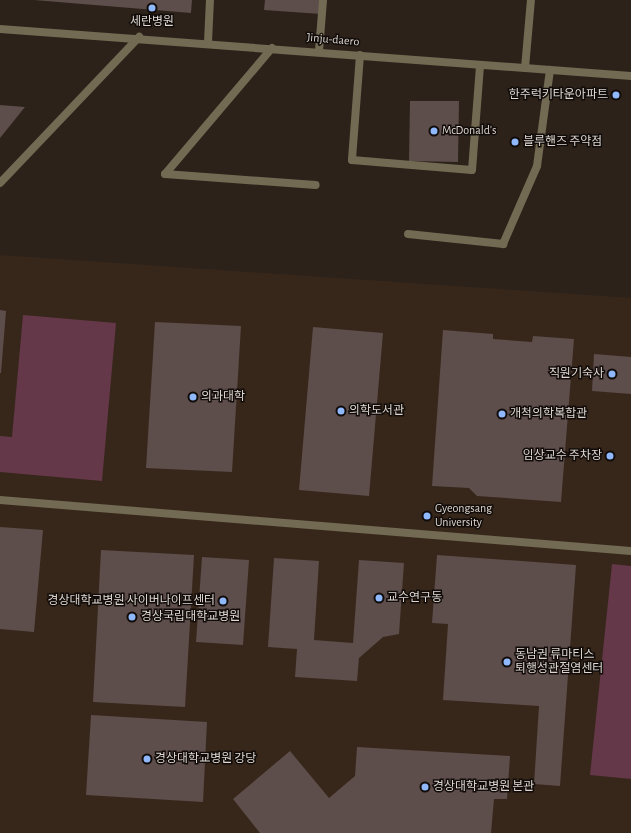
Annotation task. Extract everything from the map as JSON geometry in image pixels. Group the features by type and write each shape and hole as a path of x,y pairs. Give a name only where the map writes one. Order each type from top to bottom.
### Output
{"street":[{"path":"208,42 210,0"},
{"path":"319,51 324,0"},
{"path":"525,68 531,0"},
{"name":"Jinju-daero","path":"0,29 208,42 631,76"},
{"path":"0,183 139,37"},
{"path":"272,48 165,174 316,185"},
{"path":"360,55 352,160 472,170 480,64"},
{"path":"408,234 503,244 537,166 550,70"},
{"path":"0,500 631,551"}],"shaded area":[{"path":"0,255 631,298 631,833 0,833"},
{"path":"23,315 116,323 102,481 0,472 0,436 12,437"},
{"path":"612,564 631,566 631,779 590,775"}],"building":[{"name":"세란병원","path":"34,0 192,0 191,13"},
{"path":"265,0 322,0 321,14 264,10"},
{"name":"McDonald's","path":"410,101 459,101 458,162 409,161"},
{"path":"0,105 25,107 0,138"},
{"path":"0,310 6,311 1,373 0,373"},
{"name":"의과대학","path":"155,322 241,326 232,472 146,468"},
{"name":"의학도서관","path":"313,327 383,333 369,496 299,490"},
{"name":"개척의학복합관","path":"443,330 493,334 493,339 532,342 533,336 574,339 561,502 477,496 469,488 432,486"},
{"name":"직원기숙사","path":"594,354 631,357 631,394 592,391"},
{"path":"0,527 43,530 34,632 0,629"},
{"path":"101,550 194,555 185,707 93,702"},
{"name":"동남권 류마티스 퇴행성관절염센터","path":"437,555 576,565 560,786 534,784 539,706 443,700 448,624 432,623"},
{"name":"경상대학교병원 사이버나이프센터","path":"202,557 249,560 243,645 196,642"},
{"name":"교수연구동","path":"274,558 319,561 314,640 353,643 359,560 404,563 399,634 383,637 359,658 357,681 295,677 297,649 268,647"},
{"name":"경상대학교병원 강당","path":"91,715 207,722 203,802 86,795"},
{"name":"경상대학교병원 본관","path":"357,747 510,756 507,799 494,799 491,833 260,833 233,799 290,751 329,798 355,776"}],"place":[{"name":"세란병원","path":"152,8"},
{"name":"한주럭키타운아파트","path":"616,95"},
{"name":"McDonald's","path":"434,131"},
{"name":"블루핸즈 주약점","path":"515,142"},
{"name":"직원기숙사","path":"612,374"},
{"name":"의과대학","path":"193,397"},
{"name":"의학도서관","path":"341,411"},
{"name":"개척의학복합관","path":"502,414"},
{"name":"임상교수 주차장","path":"610,456"},
{"name":"Gyeongsang University","path":"427,516"},
{"name":"교수연구동","path":"379,598"},
{"name":"경상대학교병원 사이버나이프센터","path":"223,601"},
{"name":"경상국립대학교병원","path":"132,617"},
{"name":"동남권 류마티스 퇴행성관절염센터","path":"507,662"},
{"name":"경상대학교병원 강당","path":"147,759"},
{"name":"경상대학교병원 본관","path":"425,787"}]}
